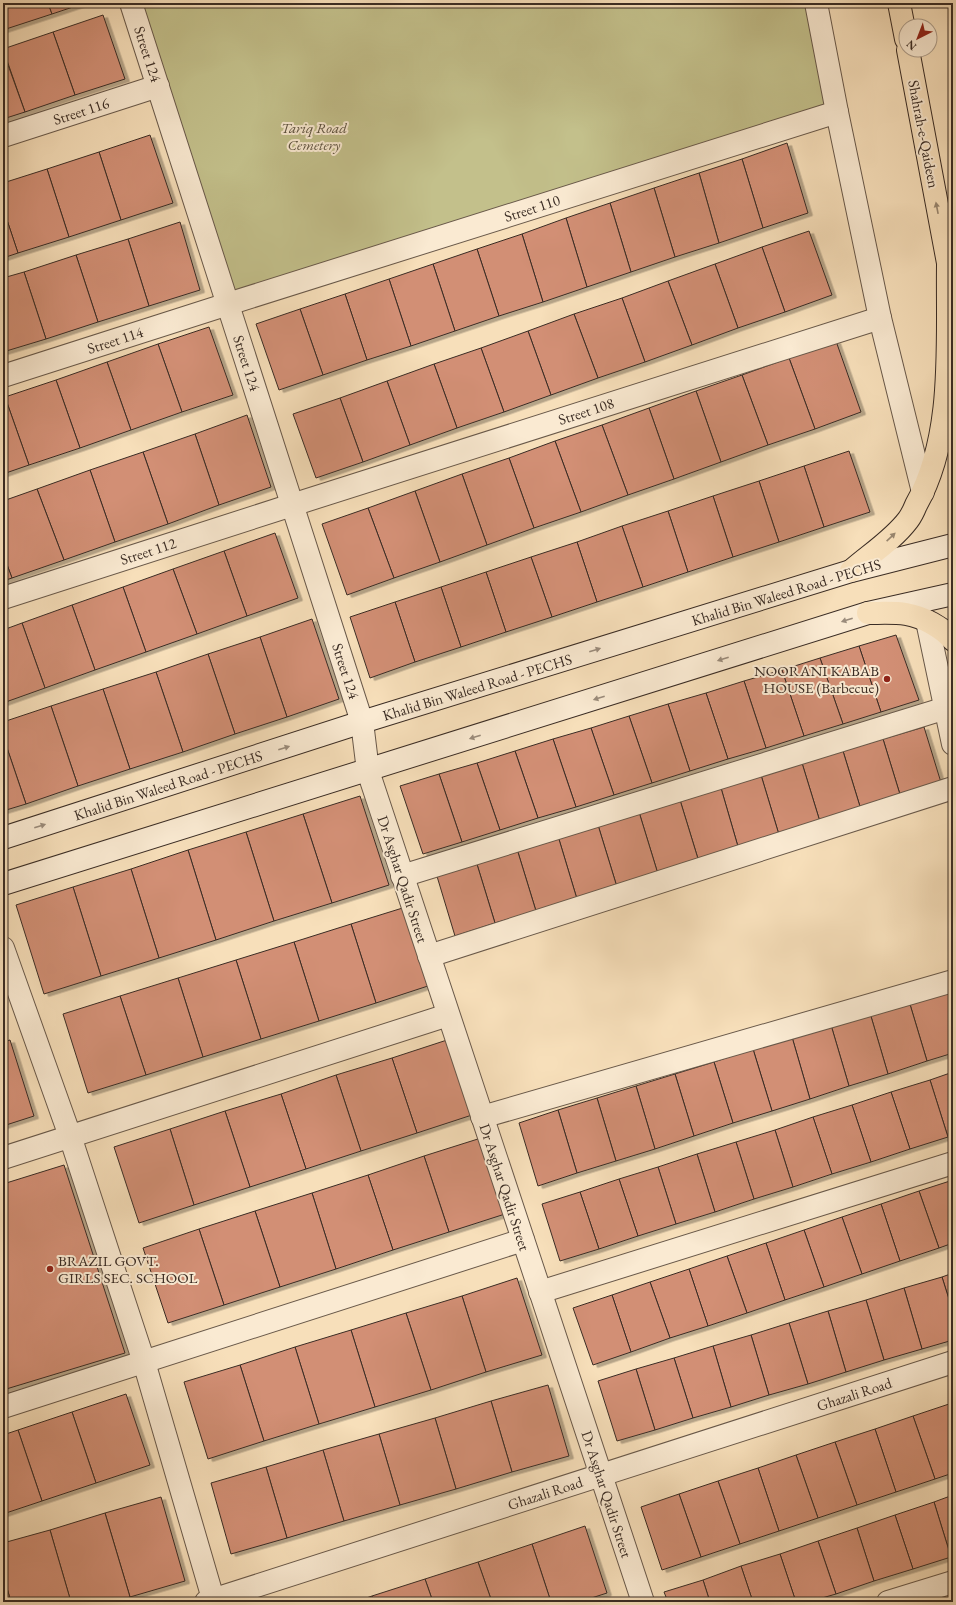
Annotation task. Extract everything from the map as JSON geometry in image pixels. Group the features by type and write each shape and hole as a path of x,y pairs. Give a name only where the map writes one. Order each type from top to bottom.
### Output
{"main road":[{"path":"899,3 902,18"},
{"name":"Shahrah-e-Qaideen","path":"909,58 953,288"},
{"path":"850,571 890,538 908,520 923,492 936,458 943,424 946,378 948,266"},
{"path":"868,613 907,614 936,626 953,640"}],"street":[{"name":"Street 124","path":"132,3 362,722 368,771"},
{"path":"816,3 836,112 880,318 923,492"},
{"name":"Street 116","path":"3,136 158,86"},
{"name":"Street 110","path":"228,304 836,112"},
{"name":"Street 114","path":"3,376 228,304"},
{"name":"Street 108","path":"292,505 880,318"},
{"name":"Street 112","path":"3,598 292,505"},
{"name":"Khalid Bin Waleed Road - PECHS","path":"3,838 362,722 850,571 953,545"},
{"path":"3,884 368,771 868,613 953,594"},
{"path":"927,621 953,744"},
{"path":"402,876 946,708"},
{"name":"Dr Asghar Qadir Street","path":"368,771 643,1602"},
{"path":"429,956 953,788"},
{"path":"3,948 70,1136 144,1362 211,1601"},
{"path":"482,1117 953,981"},
{"path":"3,1158 448,1015"},
{"path":"540,1292 953,1163"},
{"path":"3,1407 523,1240"},
{"name":"Ghazali Road","path":"211,1601 953,1362"},
{"path":"888,1602 953,1582"}],"green space":[{"name":"Tariq Road Cemetery","path":"132,3 816,3 837,112 228,304"}],"building":[{"path":"3,3 48,3 52,14 3,30"},
{"path":"48,3 85,3 52,14"},
{"path":"103,15 125,79 75,95 53,32"},
{"path":"53,32 75,95 25,112 3,49"},
{"path":"3,51 25,112 3,119"},
{"path":"150,135 173,203 121,220 99,152"},
{"path":"787,143 808,213 763,228 742,159"},
{"path":"99,152 121,220 69,237 47,169"},
{"path":"742,159 763,228 719,243 699,173"},
{"path":"47,169 69,237 18,253 3,208 3,183"},
{"path":"699,173 719,243 675,257 654,188"},
{"path":"654,188 675,257 631,272 610,203"},
{"path":"610,203 631,272 587,287 566,218"},
{"path":"3,208 18,253 3,258"},
{"path":"566,218 587,287 543,302 522,234"},
{"path":"180,222 200,290 149,306 128,239"},
{"path":"809,231 832,295 785,312 762,247"},
{"path":"522,234 543,302 499,316 477,249"},
{"path":"128,239 149,306 98,322 76,255"},
{"path":"762,247 785,312 738,328 715,264"},
{"path":"477,249 499,316 455,331 433,264"},
{"path":"76,255 98,322 46,339 24,272"},
{"path":"433,264 455,331 411,346 389,279"},
{"path":"715,264 738,328 692,345 668,281"},
{"path":"24,272 46,339 3,352 3,278"},
{"path":"389,279 411,346 367,360 345,294"},
{"path":"668,281 692,345 645,362 622,298"},
{"path":"345,294 367,360 323,375 300,309"},
{"path":"622,298 645,362 598,378 574,314"},
{"path":"300,309 323,375 279,390 256,324"},
{"path":"574,314 598,378 551,395 528,331"},
{"path":"209,327 233,395 182,412 158,344"},
{"path":"528,331 551,395 504,412 481,348"},
{"path":"836,341 861,412 815,429 789,358"},
{"path":"158,344 182,412 131,430 107,362"},
{"path":"481,348 504,412 457,428 434,364"},
{"path":"789,358 815,429 768,445 742,375"},
{"path":"107,362 131,430 80,448 56,380"},
{"path":"434,364 457,428 410,445 387,381"},
{"path":"742,375 768,445 721,462 696,391"},
{"path":"56,380 80,448 29,465 5,397"},
{"path":"387,381 410,445 363,462 340,398"},
{"path":"696,391 721,462 674,479 649,408"},
{"path":"5,397 29,465 3,474 3,398"},
{"path":"340,398 363,462 316,478 293,414"},
{"path":"649,408 674,479 628,495 602,425"},
{"path":"247,415 271,487 219,505 195,434"},
{"path":"602,425 628,495 581,512 555,441"},
{"path":"195,434 219,505 168,524 143,452"},
{"path":"555,441 581,512 534,528 509,458"},
{"path":"849,451 870,512 824,527 804,466"},
{"path":"143,452 168,524 115,542 90,470"},
{"path":"509,458 534,528 487,545 462,474"},
{"path":"804,466 824,527 779,542 759,481"},
{"path":"90,470 115,542 64,560 37,489"},
{"path":"462,474 487,545 440,562 415,491"},
{"path":"759,481 779,542 733,557 713,496"},
{"path":"37,489 64,560 12,578 3,554 3,501"},
{"path":"415,491 440,562 394,578 368,508"},
{"path":"713,496 733,557 688,572 668,511"},
{"path":"368,508 394,578 347,595 322,524"},
{"path":"668,511 688,572 643,587 622,526"},
{"path":"622,526 643,587 597,602 577,542"},
{"path":"275,533 298,598 247,616 224,551"},
{"path":"577,542 597,602 552,617 531,557"},
{"path":"224,551 247,616 197,634 173,569"},
{"path":"3,554 12,578 3,581"},
{"path":"531,557 552,617 506,632 486,572"},
{"path":"173,569 197,634 146,652 123,587"},
{"path":"486,572 506,632 461,647 441,587"},
{"path":"123,587 146,652 95,670 72,605"},
{"path":"441,587 461,647 415,662 395,602"},
{"path":"395,602 415,662 370,678 350,617"},
{"path":"72,605 95,670 45,688 22,623"},
{"path":"312,619 339,699 287,717 260,637"},
{"path":"22,623 45,688 3,703 3,630"},
{"path":"896,635 919,700 881,712 859,646"},
{"path":"260,637 287,717 235,734 208,654"},
{"path":"859,646 881,712 843,724 820,658"},
{"path":"208,654 235,734 183,752 156,672"},
{"path":"820,658 843,724 804,736 782,670"},
{"path":"782,670 804,736 766,748 744,681"},
{"path":"156,672 183,752 130,769 103,689"},
{"path":"744,681 766,748 728,759 706,693"},
{"path":"103,689 130,769 78,786 51,706"},
{"path":"706,693 728,759 690,771 668,704"},
{"path":"668,704 690,771 652,783 629,716"},
{"path":"51,706 78,786 26,804 3,736 3,722"},
{"path":"629,716 652,783 614,795 591,728"},
{"path":"924,727 943,789 902,801 883,739"},
{"path":"591,728 614,795 576,807 553,739"},
{"path":"3,736 26,804 3,811"},
{"path":"553,739 576,807 538,818 515,751"},
{"path":"883,739 902,801 862,813 843,751"},
{"path":"515,751 538,818 500,830 477,763"},
{"path":"843,751 862,813 821,825 802,763"},
{"path":"477,763 500,830 462,842 439,774"},
{"path":"802,763 821,825 780,838 761,775"},
{"path":"439,774 462,842 423,854 400,786"},
{"path":"761,775 780,838 739,850 721,788"},
{"path":"721,788 739,850 699,862 680,800"},
{"path":"360,796 389,885 332,903 303,814"},
{"path":"680,800 699,862 658,874 639,812"},
{"path":"639,812 658,874 617,887 598,825"},
{"path":"303,814 332,903 274,921 246,832"},
{"path":"598,825 617,887 577,899 558,836"},
{"path":"246,832 274,921 216,940 188,850"},
{"path":"558,836 577,899 536,911 517,849"},
{"path":"517,849 536,911 495,923 476,861"},
{"path":"188,850 216,940 159,958 131,869"},
{"path":"476,861 495,923 455,936 436,873"},
{"path":"131,869 159,958 101,976 73,887"},
{"path":"73,887 101,976 44,994 16,905"},
{"path":"409,906 434,984 376,1003 351,924"},
{"path":"351,924 376,1003 319,1021 294,942"},
{"path":"294,942 319,1021 261,1039 236,960"},
{"path":"236,960 261,1039 203,1057 178,978"},
{"path":"178,978 203,1057 146,1075 120,996"},
{"path":"953,984 953,1053 927,1061 909,1001"},
{"path":"120,996 146,1075 88,1093 63,1014"},
{"path":"909,1001 927,1061 888,1074 870,1013"},
{"path":"870,1013 888,1074 849,1086 831,1025"},
{"path":"831,1025 849,1086 810,1099 792,1037"},
{"path":"792,1037 810,1099 772,1111 753,1049"},
{"path":"10,1040 34,1116 3,1126 3,1042"},
{"path":"447,1040 472,1115 417,1133 392,1058"},
{"path":"753,1049 772,1111 733,1123 714,1062"},
{"path":"392,1058 417,1133 361,1151 336,1075"},
{"path":"714,1062 733,1123 694,1136 675,1074"},
{"path":"953,1072 953,1135 948,1137 930,1080"},
{"path":"675,1074 694,1136 655,1149 636,1086"},
{"path":"336,1075 361,1151 306,1169 281,1094"},
{"path":"930,1080 948,1137 910,1149 891,1092"},
{"path":"636,1086 655,1149 616,1161 597,1098"},
{"path":"891,1092 910,1149 871,1162 852,1105"},
{"path":"281,1094 306,1169 250,1187 225,1111"},
{"path":"597,1098 616,1161 577,1173 558,1110"},
{"path":"852,1105 871,1162 832,1174 813,1117"},
{"path":"558,1110 577,1173 538,1186 519,1123"},
{"path":"225,1111 250,1187 194,1205 170,1129"},
{"path":"813,1117 832,1174 793,1187 775,1130"},
{"path":"170,1129 194,1205 139,1223 114,1147"},
{"path":"775,1130 793,1187 754,1199 736,1142"},
{"path":"481,1138 505,1214 449,1232 424,1156"},
{"path":"736,1142 754,1199 715,1212 697,1154"},
{"path":"697,1154 715,1212 676,1224 658,1167"},
{"path":"424,1156 449,1232 393,1250 368,1175"},
{"name":"BRAZIL GOVT. GIRLS SEC. SCHOOL","path":"64,1165 125,1353 3,1390 3,1184"},
{"path":"658,1167 676,1224 638,1236 619,1179"},
{"path":"368,1175 393,1250 336,1269 312,1193"},
{"path":"619,1179 638,1236 599,1249 580,1192"},
{"path":"953,1180 953,1243 939,1248 919,1191"},
{"path":"919,1191 939,1248 900,1261 881,1204"},
{"path":"580,1192 599,1249 560,1261 542,1204"},
{"path":"312,1193 336,1269 280,1287 255,1211"},
{"path":"881,1204 900,1261 862,1274 842,1217"},
{"path":"255,1211 280,1287 224,1305 199,1229"},
{"path":"842,1217 862,1274 824,1287 804,1230"},
{"path":"199,1229 224,1305 168,1323 143,1248"},
{"path":"804,1230 824,1287 785,1300 766,1243"},
{"path":"766,1243 785,1300 747,1313 727,1256"},
{"path":"727,1256 747,1313 708,1326 689,1269"},
{"path":"689,1269 708,1326 670,1338 650,1282"},
{"path":"953,1273 953,1312 942,1277"},
{"path":"942,1277 953,1312 953,1340 922,1349 904,1288"},
{"path":"517,1278 542,1355 486,1372 462,1296"},
{"path":"650,1282 670,1338 631,1352 612,1295"},
{"path":"904,1288 922,1349 884,1360 866,1300"},
{"path":"612,1295 631,1352 593,1365 573,1308"},
{"path":"462,1296 486,1372 431,1390 406,1313"},
{"path":"866,1300 884,1360 846,1372 828,1311"},
{"path":"828,1311 846,1372 808,1384 789,1323"},
{"path":"406,1313 431,1390 375,1407 351,1330"},
{"path":"789,1323 808,1384 769,1395 751,1335"},
{"path":"351,1330 375,1407 319,1424 295,1347"},
{"path":"751,1335 769,1395 731,1407 713,1346"},
{"path":"713,1346 731,1407 693,1418 674,1358"},
{"path":"295,1347 319,1424 264,1441 240,1365"},
{"path":"674,1358 693,1418 655,1430 636,1369"},
{"path":"240,1365 264,1441 208,1459 184,1382"},
{"path":"636,1369 655,1430 617,1441 598,1381"},
{"path":"548,1385 569,1456 512,1472 491,1401"},
{"path":"126,1394 150,1465 96,1483 72,1412"},
{"path":"491,1401 512,1472 456,1489 435,1418"},
{"path":"952,1403 953,1473 935,1479 913,1416"},
{"path":"72,1412 96,1483 42,1501 18,1430"},
{"path":"913,1416 935,1479 896,1492 875,1429"},
{"path":"435,1418 456,1489 400,1505 379,1434"},
{"path":"875,1429 896,1492 857,1505 835,1442"},
{"path":"18,1430 42,1501 3,1514 3,1435"},
{"path":"379,1434 400,1505 344,1521 323,1450"},
{"path":"835,1442 857,1505 818,1518 796,1455"},
{"path":"323,1450 344,1521 287,1538 266,1467"},
{"path":"796,1455 818,1518 779,1531 758,1468"},
{"path":"266,1467 287,1538 231,1554 211,1483"},
{"path":"758,1468 779,1531 740,1544 718,1481"},
{"path":"718,1481 740,1544 701,1557 679,1494"},
{"path":"679,1494 701,1557 662,1570 641,1507"},
{"path":"953,1495 953,1557 951,1557 934,1502"},
{"path":"161,1497 185,1581 130,1597 105,1513"},
{"path":"934,1502 951,1557 913,1569 895,1515"},
{"path":"105,1513 130,1597 113,1602 71,1602 50,1530"},
{"path":"895,1515 913,1569 874,1581 857,1528"},
{"path":"585,1526 607,1593 579,1602 551,1602 532,1544"},
{"path":"857,1528 874,1581 836,1594 818,1541"},
{"path":"50,1530 71,1602 11,1602 3,1574 3,1543"},
{"path":"818,1541 836,1594 808,1602 796,1602 780,1554"},
{"path":"532,1544 551,1602 492,1602 478,1562"},
{"path":"780,1554 796,1602 753,1602 741,1566"},
{"path":"478,1562 492,1602 433,1602 425,1579"},
{"path":"741,1566 753,1602 710,1602 703,1580"},
{"path":"3,1574 11,1602 3,1602"},
{"path":"425,1579 433,1602 373,1602 372,1596"},
{"path":"703,1580 710,1602 668,1602 664,1592"},
{"path":"372,1596 373,1602 355,1602"},
{"path":"953,1598 953,1602 946,1602 945,1600"}],"place":[{"name":"NOORANI KABAB HOUSE (Barbecue)","path":"887,679"},
{"name":"BRAZIL GOVT. GIRLS SEC. SCHOOL","path":"50,1269"}]}
